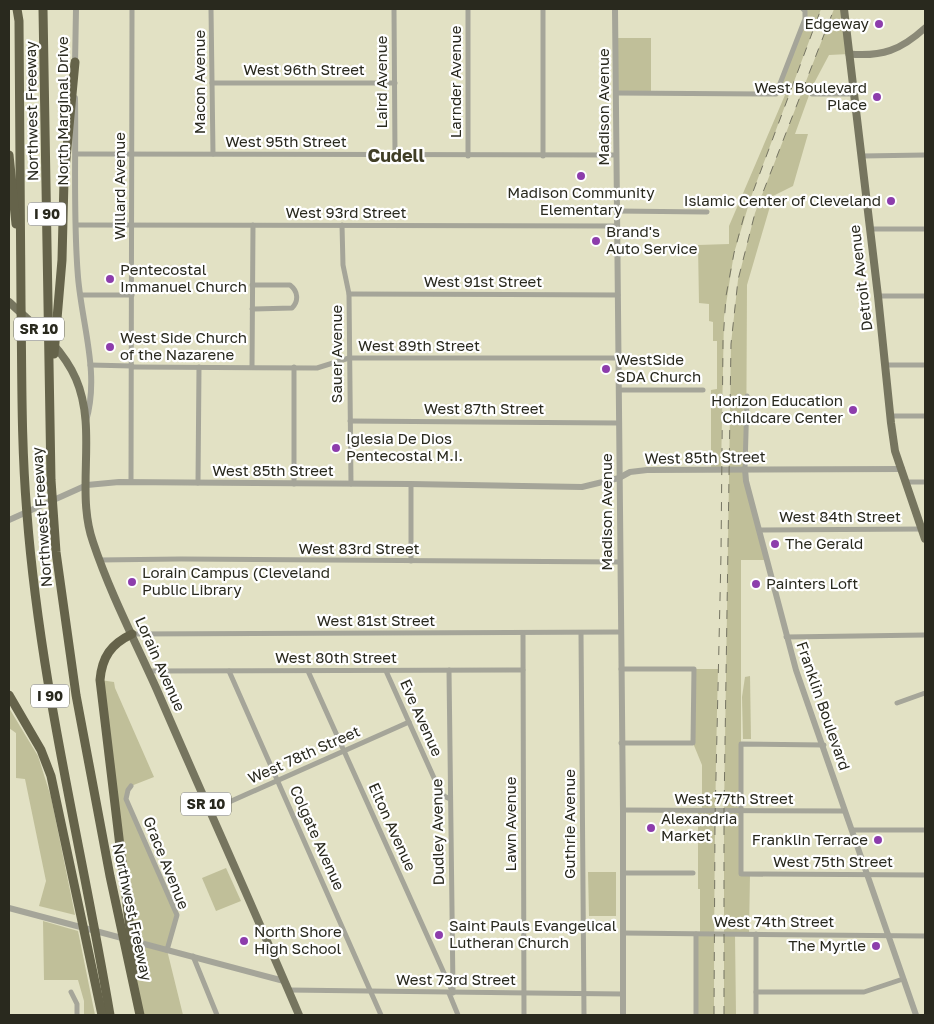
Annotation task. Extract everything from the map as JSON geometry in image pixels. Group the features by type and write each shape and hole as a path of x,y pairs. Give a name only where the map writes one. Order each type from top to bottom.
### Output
{"highway":[{"name":"Northwest Freeway","path":"17,9 19,22 22,425 26,514 39,625 51,704 110,1015"},
{"name":"Northwest Freeway","path":"43,9 49,404 56,552 76,695 110,876 139,1011"},
{"path":"49,404 62,260 64,180 75,62"},
{"path":"9,155 21,272"},
{"path":"132,634 108,651 101,666 100,680 139,1011"},
{"path":"9,695 41,750 51,776 102,1015"}],"main road":[{"name":"Detroit Avenue","path":"844,9 895,451 925,539"},
{"path":"849,54 869,56 883,53 904,44 925,28"},
{"name":"Lorain Avenue","path":"9,302 43,333 65,360 79,388 86,422 86,510 88,524 100,560 299,1015"}],"street":[{"name":"North Marginal Drive","path":"76,9 76,224 78,280 90,365 90,405 86,422"},
{"name":"Willard Avenue","path":"131,482 132,9"},
{"name":"Macon Avenue","path":"211,9 212,154"},
{"name":"Laird Avenue","path":"394,9 395,155"},
{"name":"Larnder Avenue","path":"468,9 468,156"},
{"path":"543,9 543,156"},
{"name":"Madison Avenue","path":"615,9 619,562 623,810 623,1015"},
{"path":"616,93 776,94 805,19 804,10"},
{"name":"West 96th Street","path":"212,83 395,83"},
{"path":"812,94 854,94"},
{"name":"West 95th Street","path":"76,154 616,155"},
{"path":"862,156 925,155"},
{"path":"616,211 707,212"},
{"name":"West 93rd Street","path":"76,224 616,226"},
{"path":"252,367 253,225"},
{"name":"Sauer Avenue","path":"342,225 343,265 349,294 351,484"},
{"path":"870,229 925,229"},
{"path":"252,285 290,286 296,291 296,302 292,308 252,309"},
{"name":"West 91st Street","path":"349,294 618,295"},
{"path":"81,295 132,295"},
{"path":"878,296 925,296"},
{"name":"West 89th Street","path":"90,365 317,368 349,358 618,358"},
{"path":"885,365 925,365"},
{"path":"198,483 199,367"},
{"path":"294,367 294,484"},
{"path":"619,390 703,390"},
{"name":"Franklin Boulevard","path":"747,396 742,469 786,637 916,1015"},
{"path":"890,416 925,416"},
{"name":"West 87th Street","path":"350,421 618,423"},
{"name":"West 85th Street","path":"9,520 87,486 131,482 582,487 619,478 630,472 647,470 902,469"},
{"path":"906,482 925,482"},
{"path":"411,484 411,561"},
{"name":"West 84th Street","path":"758,530 922,529"},
{"name":"West 83rd Street","path":"100,560 619,562"},
{"name":"West 81st Street","path":"132,634 523,634 620,632"},
{"name":"Guthrie Avenue","path":"581,633 584,1015"},
{"name":"Lawn Avenue","path":"523,634 524,1015"},
{"path":"786,637 925,635"},
{"path":"621,669 694,669 693,743 621,743"},
{"name":"Dudley Avenue","path":"450,670 451,993"},
{"name":"West 80th Street","path":"148,671 523,670"},
{"name":"Elton Avenue","path":"308,671 451,993 458,1015"},
{"name":"Eve Avenue","path":"386,671 439,789 444,796 450,799"},
{"name":"Colgate Avenue","path":"229,672 381,1015"},
{"path":"896,703 925,694"},
{"name":"West 78th Street","path":"209,811 409,722"},
{"path":"737,812 741,744 824,745"},
{"name":"Grace Avenue","path":"131,786 126,798 177,915 167,950"},
{"name":"West 77th Street","path":"623,810 845,811"},
{"name":"West 75th Street","path":"737,812 742,874 925,876"},
{"path":"852,830 925,830"},
{"path":"623,873 693,873"},
{"path":"9,908 284,981"},
{"name":"West 74th Street","path":"623,933 925,936"},
{"path":"696,934 696,1015"},
{"path":"756,934 756,1015"},
{"path":"193,956 217,1015"},
{"path":"756,992 864,992 903,979"},
{"name":"West 73rd Street","path":"288,990 623,994"},
{"path":"71,992 77,1004 77,1015"}],"green space":[{"path":"803,9 821,9 751,197 734,253 724,317 721,469 711,469 711,390 717,389 717,341 713,341 713,322 709,321 709,304 699,303 698,245 729,244 729,226 785,95 776,94 805,19"},
{"path":"834,9 844,9 849,54 829,55 812,87 795,134 808,134 793,186 773,196 747,285 746,481 766,560 741,560 741,874 750,874 749,934 735,934 736,1015 724,1015 724,812 731,344 738,280 755,213"},
{"path":"616,38 651,38 651,93 616,93"},
{"path":"694,669 718,669 714,1015 696,1015 696,934 700,934 698,811 702,811 702,765 693,743"},
{"path":"750,676 751,739 743,739 742,697 745,677"},
{"path":"100,680 114,682 154,777 131,786 126,799 177,915 167,950 183,1015 140,1015"},
{"path":"9,708 38,756 51,797 75,915 39,906 46,881 25,779 16,778 16,733 9,728"},
{"path":"226,868 241,901 216,911 202,878"},
{"path":"588,872 616,872 616,916 589,916"},
{"path":"43,921 78,931 95,1015 84,1015 84,1001 78,980 44,980"}],"railway":[{"path":"714,1015 715,820 721,554 723,341 726,296 734,253 744,216 821,9"},
{"path":"724,1015 724,812 731,344 738,280 755,213 834,9"}],"place":[{"name":"Edgeway","path":"879,24"},
{"name":"West Boulevard Place","path":"877,97"},
{"name":"Madison Community Elementary","path":"581,176"},
{"name":"Islamic Center of Cleveland","path":"891,201"},
{"name":"Brand's Auto Service","path":"596,241"},
{"name":"Pentecostal Immanuel Church","path":"110,279"},
{"name":"West Side Church of the Nazarene","path":"110,347"},
{"name":"WestSide SDA Church","path":"606,369"},
{"name":"Horizon Education Childcare Center","path":"853,410"},
{"name":"Iglesia De Dios Pentecostal M.I.","path":"336,448"},
{"name":"The Gerald","path":"775,544"},
{"name":"Lorain Campus (Cleveland Public Library","path":"132,582"},
{"name":"Painters Loft","path":"756,584"},
{"name":"Alexandria Market","path":"651,828"},
{"name":"Franklin Terrace","path":"878,840"},
{"name":"Saint Pauls Evangelical Lutheran Church","path":"439,935"},
{"name":"North Shore High School","path":"244,941"},
{"name":"The Myrtle","path":"876,946"}],"district":[{"name":"Cudell","path":"396,156"}]}
